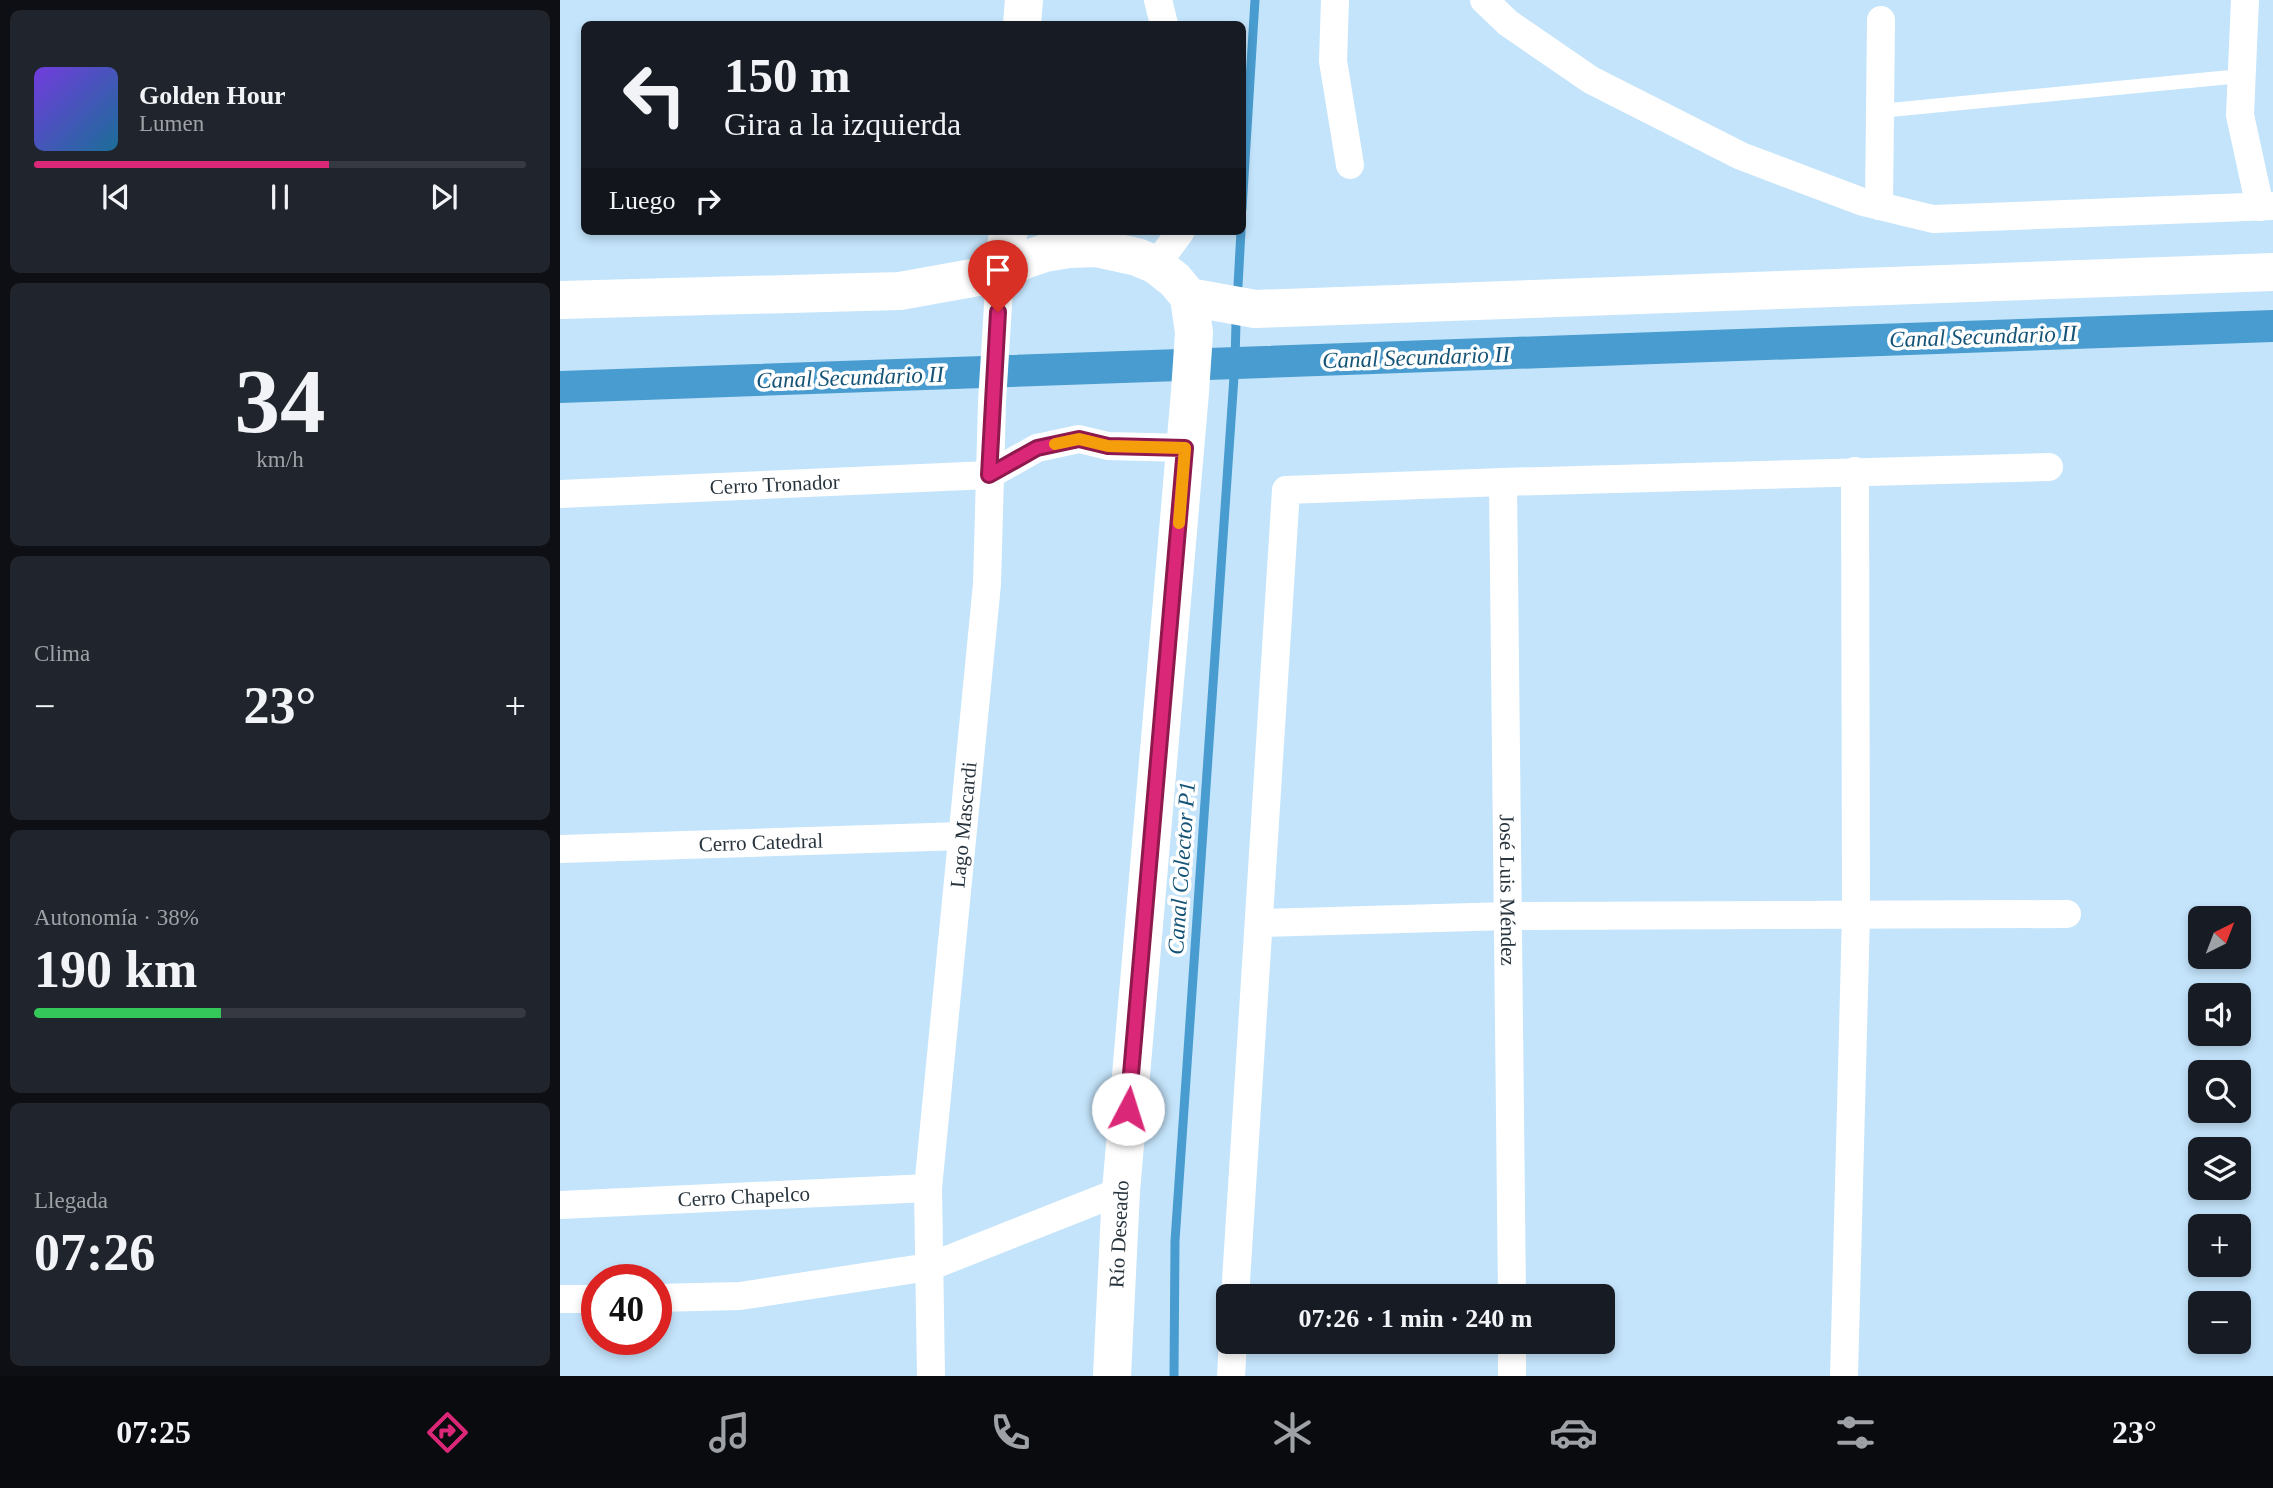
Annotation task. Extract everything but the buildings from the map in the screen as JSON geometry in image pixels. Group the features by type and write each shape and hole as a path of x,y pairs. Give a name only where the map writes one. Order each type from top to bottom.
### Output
{"street":[{"path":"1022,21 1024,0"},
{"path":"1158,0 1163,21"},
{"path":"1335,0 1333,61 1350,166"},
{"path":"1484,0 1508,23 1591,80 1741,156 1863,202 1933,219 2267,206 2240,115 2245,0"},
{"path":"1879,206 1881,20"},
{"path":"1000,273 1008,235"},
{"path":"1156,265 1178,235"},
{"path":"560,300 900,291 1000,273 1024,260 1045,253 1096,248 1117,251 1156,265 1175,280 1191,315 1255,309 2273,272"},
{"name":"Lago Mascardi","path":"930,1376 928,1188 987,584 992,402 1000,273"},
{"name":"Río Deseado","path":"1112,1376 1121,1191 1190,392 1191,315"},
{"path":"989,475 1037,448 1079,439 1108,446 1185,448"},
{"path":"1237,1284 1286,490 2049,467"},
{"path":"1844,1376 1856,915 1855,471"},
{"name":"Cerro Tronador","path":"560,494 989,475"},
{"name":"José Luis Méndez","path":"1503,482 1512,1284"},
{"name":"Cerro Catedral","path":"560,849 962,836"},
{"path":"1259,923 1509,916 2067,914"},
{"name":"Cerro Chapelco","path":"560,1205 928,1188"},
{"path":"672,1298 740,1296 929,1267 1121,1191"},
{"path":"560,1299 581,1299"},
{"path":"1231,1376 1232,1354"},
{"path":"1512,1354 1513,1376"}],"lane":[{"path":"1880,111 2241,76"}],"waterway":[{"path":"1246,145 1255,0"},
{"path":"1238,286 1241,235"},
{"name":"Canal Colector P1","path":"1174,1376 1175,1241 1236,322"},
{"name":"Canal Secundario II","path":"560,387 2273,326"}],"slow traffic":[{"path":"1055,444 1079,439 1108,446 1185,448 1179,523"}],"route":[{"path":"998,312 989,475 1037,448 1079,439 1108,446 1185,448 1128,1109"}]}
